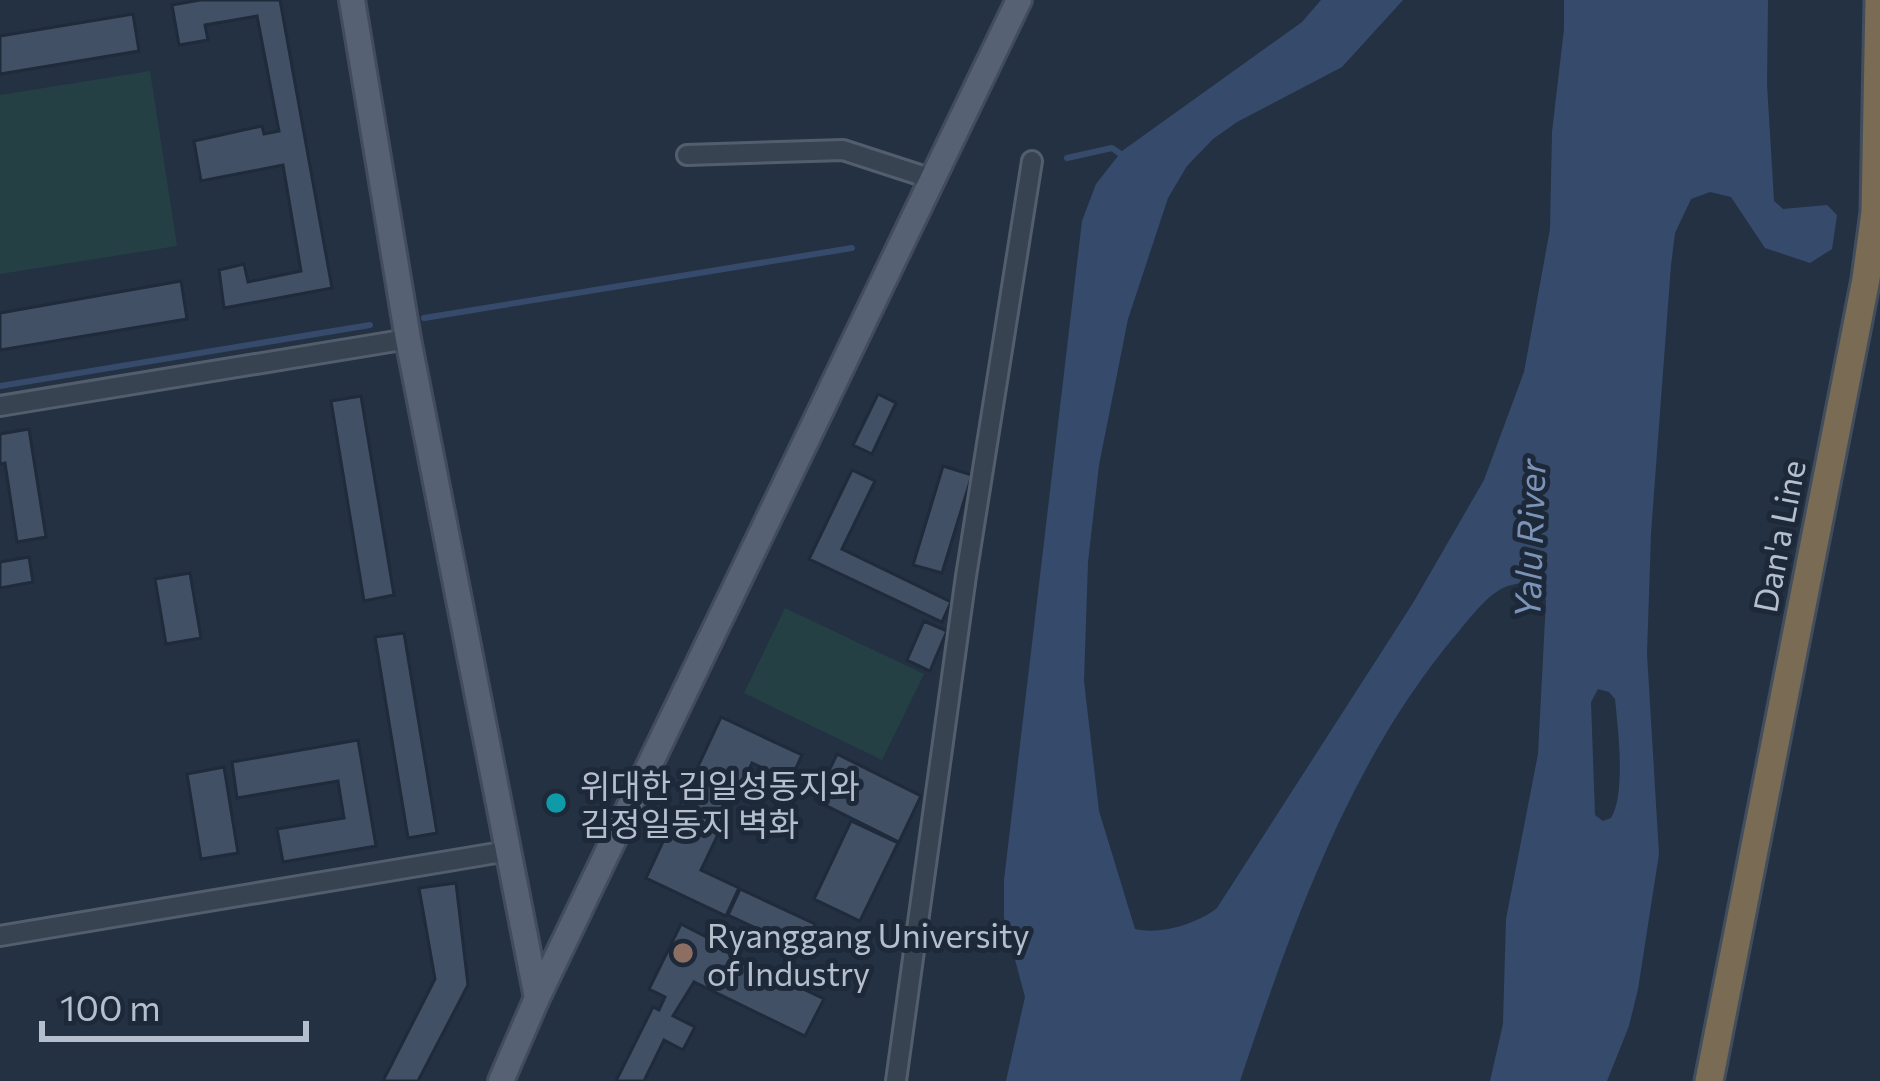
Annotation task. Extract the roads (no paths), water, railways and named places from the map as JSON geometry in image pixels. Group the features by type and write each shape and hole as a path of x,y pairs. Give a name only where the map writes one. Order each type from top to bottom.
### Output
{"highway":[{"name":"Dan'a Line","path":"1709,1081 1873,288 1880,0"}],"main road":[{"path":"501,1081 1019,0"},
{"path":"352,1 408,339 537,998"}],"street":[{"path":"352,1 364,0"},
{"path":"687,155 843,150 932,179"},
{"path":"896,1081 965,577 1032,161"},
{"path":"0,406 408,339"},
{"path":"0,936 508,851"}],"water":[{"name":"Yalu River","path":"1321,0 1403,0 1342,67 1237,122 1187,166 1168,198 1128,319 1099,465 1088,562 1084,681 1099,811 1135,929 1178,927 1217,908 1413,603 1484,480 1524,372 1550,229 1552,132 1564,0 1768,0 1774,201 1783,209 1827,205 1837,215 1832,249 1810,263 1765,248 1731,197 1710,192 1691,199 1675,233 1651,533 1647,654 1659,854 1638,989 1607,1081 1490,1081 1503,1024 1506,919 1538,754 1546,600 1539,586 1526,583 1503,588 1476,611 1386,733 1328,845 1240,1081 1006,1081 1025,997 1004,918 1004,880 1082,221 1096,184 1122,151 1302,22","holes":["1598,689 1615,699 1620,777 1616,807 1611,818 1603,821 1595,815 1591,702"]}],"waterway":[{"path":"1067,158 1112,148 1125,157"},
{"path":"424,318 852,248"},
{"path":"0,386 370,325"}],"place":[{"name":"위대한 김일성동지와 김정일동지 벽화","path":"556,803"},
{"name":"Ryanggang University of Industry","path":"683,953"}]}
